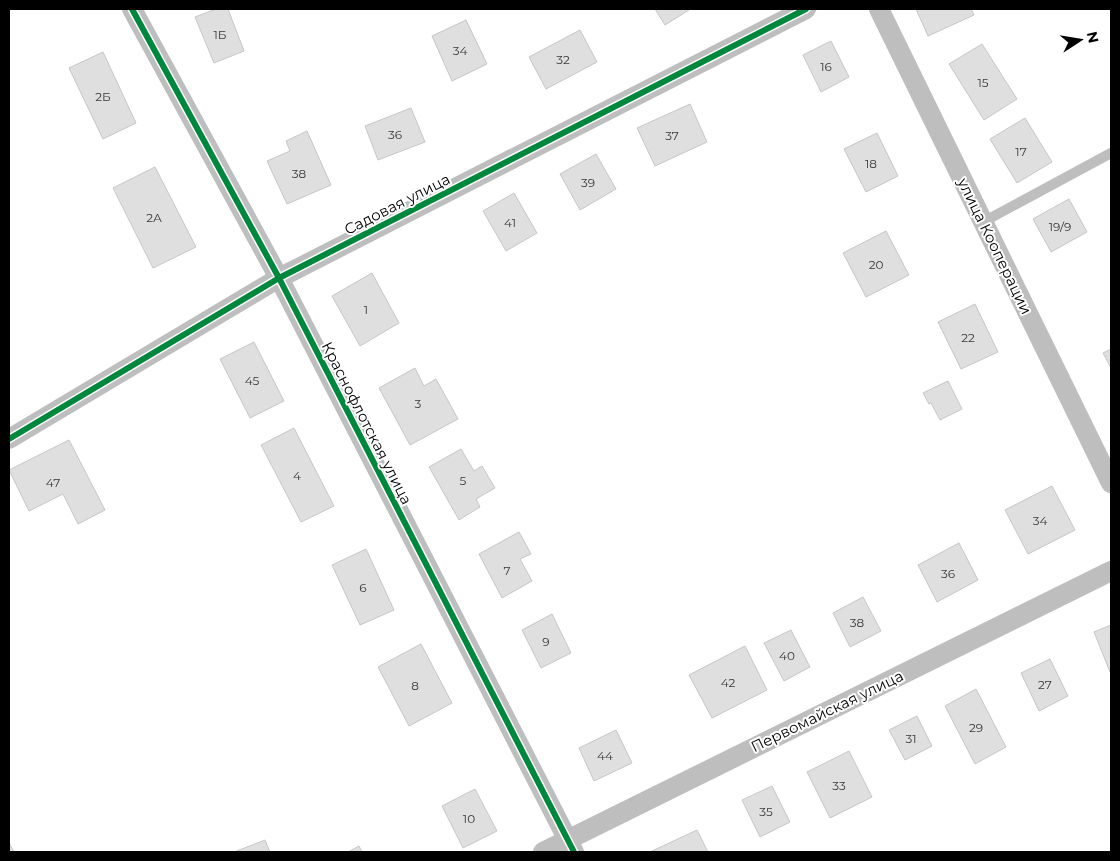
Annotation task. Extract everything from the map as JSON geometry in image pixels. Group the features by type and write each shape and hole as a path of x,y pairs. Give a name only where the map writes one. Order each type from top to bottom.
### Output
{"street":[{"name":"Садовая улица","path":"9,439 279,278 806,9"},
{"name":"улица Кооперации","path":"879,9 1111,483"},
{"name":"Краснофлотская улица","path":"135,10 279,278 571,846"},
{"name":"Первомайская улица","path":"543,852 571,846 1111,571"}],"lane":[{"path":"983,222 1111,153"}],"building":[{"path":"216,9 228,9 244,51 214,63 195,17"},
{"path":"655,9 688,9 689,10 665,25"},
{"path":"916,9 971,9 974,15 928,36"},
{"path":"466,20 487,64 452,81 432,36"},
{"path":"580,30 597,62 546,89 529,57"},
{"path":"831,41 849,77 821,92 803,55"},
{"path":"982,44 1017,99 984,120 949,64"},
{"path":"103,52 136,123 103,139 69,68"},
{"path":"690,104 707,142 655,166 637,128"},
{"path":"411,108 425,142 378,160 365,126"},
{"path":"1025,118 1052,162 1017,183 990,139"},
{"path":"307,131 331,185 287,204 267,161 290,151 286,141"},
{"path":"877,133 898,176 866,192 844,149"},
{"path":"596,154 616,189 580,210 560,174"},
{"path":"155,167 196,247 153,268 113,188"},
{"path":"514,193 537,233 506,251 483,211"},
{"path":"1069,199 1087,232 1051,252 1033,219"},
{"path":"886,231 909,275 866,297 843,253"},
{"path":"372,273 399,323 360,346 332,296"},
{"path":"975,304 998,352 961,369 938,322"},
{"path":"254,342 284,401 250,418 220,359"},
{"path":"1111,349 1111,368 1103,353"},
{"path":"415,368 424,386 436,379 458,419 410,445 379,388"},
{"path":"948,381 962,409 940,420 923,393"},
{"path":"294,428 334,506 301,522 261,445"},
{"path":"69,440 105,510 78,524 63,494 29,511 9,470"},
{"path":"461,449 474,471 482,466 495,488 476,499 480,507 459,520 429,467"},
{"path":"1052,486 1075,530 1028,554 1005,510"},
{"path":"519,532 531,554 520,559 532,581 502,598 479,554"},
{"path":"959,543 978,580 937,602 918,565"},
{"path":"366,549 394,610 360,625 332,565"},
{"path":"863,597 881,631 850,647 833,613"},
{"path":"552,614 571,653 541,668 522,630"},
{"path":"1111,625 1111,671 1110,672 1094,632"},
{"path":"791,630 810,667 784,681 764,643"},
{"path":"421,644 452,703 409,726 378,667"},
{"path":"745,646 767,690 712,718 689,675"},
{"path":"1050,659 1068,696 1039,711 1021,673"},
{"path":"976,689 1006,747 975,764 945,706"},
{"path":"917,716 932,746 905,760 889,730"},
{"path":"616,730 632,763 594,781 579,748"},
{"path":"849,751 872,797 830,818 807,772"},
{"path":"772,786 790,822 760,837 742,800"},
{"path":"475,789 497,831 463,848 442,806"},
{"path":"697,830 708,852 650,852"},
{"path":"265,840 270,852 234,852"},
{"path":"9,843 14,852 9,852"},
{"path":"359,846 362,852 348,852"}],"cycle path":[{"path":"132,9 279,278 574,852"},
{"path":"9,439 279,278 806,9"}]}
